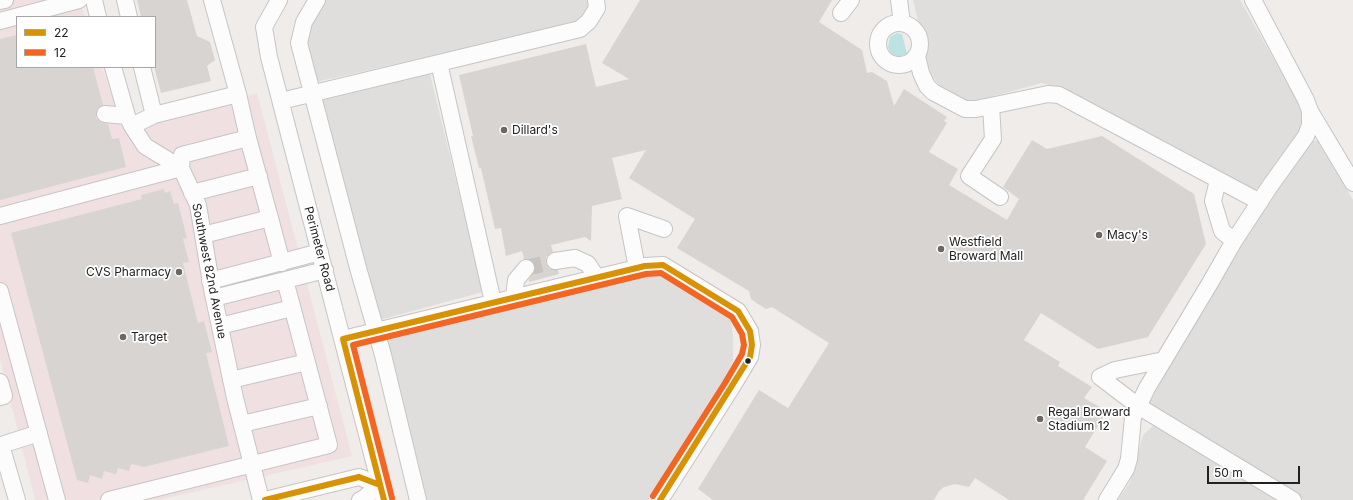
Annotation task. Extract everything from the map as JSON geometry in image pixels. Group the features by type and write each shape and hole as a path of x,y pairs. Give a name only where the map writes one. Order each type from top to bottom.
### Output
{"street":[{"path":"0,2 4,0"},
{"path":"19,16 79,0"},
{"path":"94,0 98,16"},
{"path":"125,0 129,16"},
{"path":"212,0 282,263"},
{"name":"Perimeter Road","path":"279,0 264,27 270,57 382,493"},
{"path":"317,0 304,22 299,44 376,331 418,500"},
{"path":"281,100 580,29 589,21 597,8 596,0"},
{"path":"841,13 851,0"},
{"path":"899,0 902,23"},
{"path":"1253,0 1306,100 1310,111 1352,181"},
{"path":"0,21 16,17"},
{"path":"895,23 902,23 909,25 914,29 918,35 920,49 917,56 912,61 906,64 892,64 881,56 878,49 879,36 888,26 895,23"},
{"path":"917,56 921,73 927,86 933,92 965,110 1048,94 1059,96 1260,202"},
{"path":"439,63 493,302"},
{"path":"113,68 129,121 145,146 181,168"},
{"path":"142,68 154,115"},
{"path":"105,114 129,121 238,94"},
{"path":"991,106 993,139 969,176 1000,197"},
{"path":"1107,500 1126,469 1129,459 1133,417 1138,406 1234,241 1270,186 1306,136 1310,125 1310,111"},
{"path":"181,168 182,155 248,138"},
{"path":"0,216 181,168"},
{"name":"Southwest 82nd Avenue","path":"181,168 198,205 210,281 231,380 261,500"},
{"path":"192,194 259,176"},
{"path":"1218,180 1213,201 1222,231 1234,241"},
{"path":"636,268 627,216 664,229"},
{"path":"202,235 270,218"},
{"path":"210,281 320,252"},
{"path":"555,261 575,258 588,264 597,278"},
{"path":"343,339 636,268 663,265 738,311 750,331 752,345 750,357 739,376 660,500"},
{"path":"514,297 516,280 526,268"},
{"path":"214,298 325,270"},
{"path":"109,500 329,445 285,280"},
{"path":"0,291 57,500"},
{"path":"220,326 292,308"},
{"path":"1164,360 1115,370 1100,377 1138,406 1293,500"},
{"path":"231,380 307,362"},
{"path":"0,382 4,396 0,397"},
{"path":"242,424 319,406"},
{"path":"17,500 1,445 39,433"},
{"path":"265,500 359,477 382,493"},
{"path":"360,500 382,493"}],"shaded area":[{"path":"0,0 80,0 85,16 16,16 16,68 102,68 124,130 257,93 352,456 158,500 35,500 0,359"},
{"path":"325,0 589,1 585,16 576,23 316,82 304,43 311,24"},
{"path":"913,0 1240,0 1305,115 1305,126 1263,187 1250,190 1070,91 1042,83 975,101 964,101 942,88 934,79 928,66"},
{"path":"430,74 483,292 375,321 320,101"},
{"path":"1310,140 1318,141 1353,200 1353,500 1304,500 1148,406 1152,389 1238,244"},
{"path":"657,274 729,311 733,335 733,361 717,397 649,500 424,500 383,338"},
{"path":"1155,424 1278,500 1118,500 1130,482 1143,435"}],"water":[{"path":"897,33 902,34 907,54 901,56 895,56 890,52 888,47 890,37"}],"building":[{"path":"137,0 187,0 197,36 210,42 215,60 207,66 211,81 161,93 155,70 156,16 141,16"},
{"name":"Westfield Broward Mall","path":"640,0 832,0 819,22 862,50 867,73 872,72 887,81 894,106 904,89 947,117 944,121 947,123 929,152 958,169 949,185 1007,220 1019,199 1003,187 1032,140 1047,149 1102,136 1194,194 1206,244 1148,337 1098,349 1041,313 1024,340 1060,362 1058,366 1092,387 1084,398 1107,411 1085,447 1107,461 1083,500 1009,500 975,478 969,487 955,484 944,487 939,491 934,500 713,500 698,489 759,390 788,408 829,343 772,307 766,309 758,304 751,299 749,291 677,248 695,219 629,178 646,150 612,158 622,199 592,206 591,241 585,237 551,245 553,252 546,257 546,263 551,270 558,270 559,274 529,282 529,279 535,270 535,264 532,260 524,259 522,251 506,256 501,228 495,229 481,168 479,168 471,136 473,136 459,75 586,44 596,87 629,79 602,63"},
{"path":"16,35 16,68 93,68 103,105 97,109 96,118 100,122 108,124 112,139 119,138 126,167 0,200 0,39"},
{"name":"Target","path":"164,189 165,193 170,191 174,204 178,203 187,238 183,239 189,262 183,263 198,323 204,321 212,352 206,353 229,446 144,467 131,464 129,471 118,468 116,474 104,471 102,479 90,475 88,483 77,480 11,233 142,199 141,195"}],"tunnel":[{"path":"526,268 555,261"}],"transit line":[{"name":"22","path":"384,500 343,339 645,266 663,265 738,311 750,331 752,345 750,357 660,500"},
{"name":"12","path":"392,498 353,345 646,274 661,273 732,317 742,334 744,345 742,354 725,383 653,496"},
{"name":"22","path":"265,500 359,477 380,485"}],"place":[{"name":"Dillard's","path":"504,130"},
{"name":"Macy's","path":"1099,235"},
{"name":"Westfield Broward Mall","path":"941,249"},
{"name":"CVS Pharmacy","path":"179,272"},
{"name":"Target","path":"123,337"},
{"name":"Regal Broward Stadium 12","path":"1040,419"}]}
